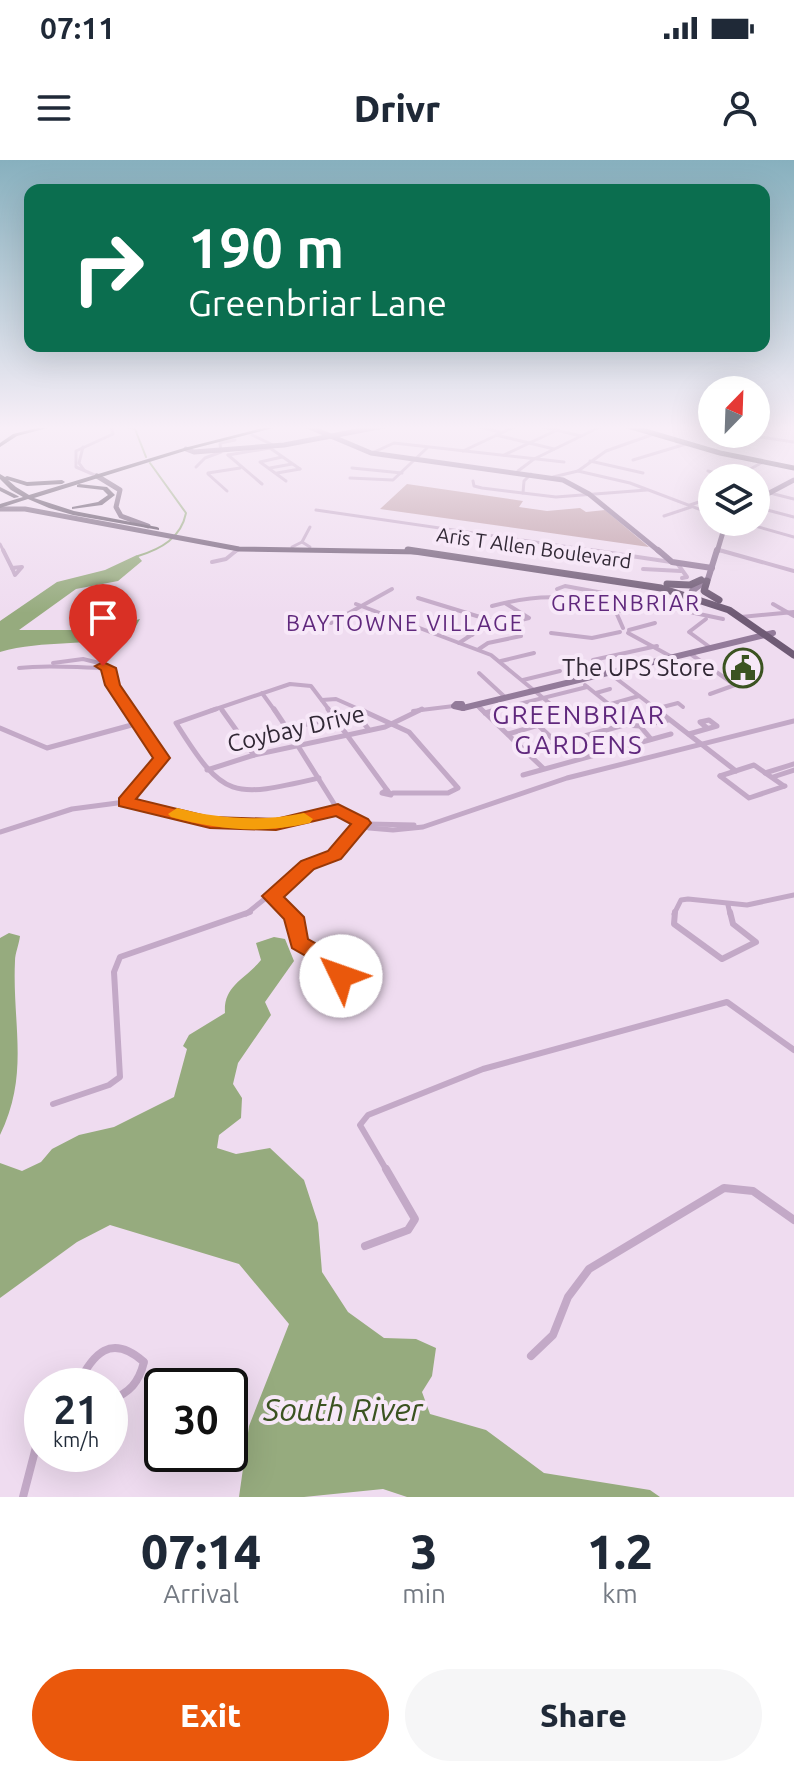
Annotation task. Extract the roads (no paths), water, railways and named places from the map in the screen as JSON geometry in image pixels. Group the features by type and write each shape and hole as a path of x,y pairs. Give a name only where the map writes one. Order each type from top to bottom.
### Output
{"highway":[{"name":"Aris T Allen Boulevard","path":"2,488 14,499 113,525"},
{"name":"Aris T Allen Boulevard","path":"18,488 158,530"},
{"path":"0,505 56,488"},
{"path":"37,496 56,488"},
{"path":"50,491 67,488"},
{"path":"37,496 67,508 87,507 105,502 113,493 100,488"}],"main road":[{"path":"118,488 116,507 121,516 158,530"},
{"path":"0,505 113,525"},
{"name":"Aris T Allen Boulevard","path":"113,525 158,530 239,549 406,550 690,592"},
{"name":"Aris T Allen Boulevard","path":"189,537 242,545 420,548 664,584 690,592"},
{"path":"664,584 686,585 704,580 704,591 750,616 769,634"},
{"path":"690,592 722,601"},
{"path":"690,592 741,617 791,650"}],"street":[{"path":"485,488 546,499 647,490"},
{"path":"523,488 523,493"},
{"path":"577,488 589,494 674,563 687,577 682,578"},
{"path":"643,488 698,509"},
{"path":"770,493 779,488"},
{"path":"770,493 794,499"},
{"path":"664,516 698,503"},
{"path":"316,510 712,568"},
{"path":"770,511 794,517"},
{"path":"292,547 302,542 310,527"},
{"path":"770,530 794,537"},
{"path":"690,592 712,568 722,536"},
{"path":"302,542 310,547"},
{"path":"0,544 11,568"},
{"path":"212,562 226,559 239,549"},
{"path":"718,550 794,571"},
{"path":"652,559 645,569 681,571"},
{"path":"331,623 358,605 392,589"},
{"path":"557,589 614,595"},
{"path":"583,599 587,590"},
{"path":"492,606 548,592 583,599 616,612 647,602 668,607"},
{"path":"572,597 564,605 597,610"},
{"path":"418,598 493,621"},
{"path":"504,603 529,618 517,621"},
{"path":"773,604 794,614"},
{"path":"358,605 414,629 479,649 501,661 567,718"},
{"path":"685,611 706,619 723,619"},
{"path":"616,612 625,631 672,657"},
{"path":"741,617 787,612"},
{"path":"458,644 499,617"},
{"path":"706,619 689,632 711,648"},
{"path":"551,633 592,638 655,623"},
{"path":"439,624 472,635"},
{"path":"393,627 406,632 414,629"},
{"path":"454,706 476,705 769,634"},
{"path":"479,649 488,643 521,636"},
{"path":"593,660 657,646"},
{"path":"501,661 534,653"},
{"path":"689,653 735,685 710,694"},
{"path":"19,668 48,664 108,668 113,685 161,758 125,802"},
{"path":"523,680 560,671"},
{"path":"479,673 506,698"},
{"path":"608,673 736,771"},
{"path":"578,680 610,705"},
{"path":"319,778 272,788 232,787 216,780 207,770 176,723 185,717 222,710 286,685 311,686 390,791 448,793 458,788 409,732 336,699 322,700"},
{"path":"485,713 587,687"},
{"path":"595,693 610,689"},
{"path":"262,693 286,727"},
{"path":"508,734 639,696"},
{"path":"654,709 678,703 683,707"},
{"path":"476,705 544,769"},
{"name":"Coybay Drive","path":"207,770 254,755 369,730 392,723 416,710 454,706"},
{"path":"222,710 254,755"},
{"path":"364,711 360,718 369,730"},
{"path":"242,738 335,718"},
{"path":"527,752 624,725 640,726 668,720"},
{"path":"298,746 338,810 363,824 393,830 439,821 567,778 793,722"},
{"path":"0,728 47,748 139,723"},
{"path":"538,726 557,743"},
{"path":"640,726 651,739"},
{"path":"688,734 707,728"},
{"path":"523,775 671,734"},
{"path":"586,735 606,751"},
{"path":"765,773 794,764"},
{"path":"754,765 765,773 785,786 749,798 720,776 754,765"},
{"path":"772,778 794,770"},
{"path":"0,832 72,809 125,802 210,822 276,825 338,810"},
{"path":"53,1104 109,1085 120,1077 114,972 120,957 229,922 272,896 307,865 334,855 363,824"},
{"path":"728,905 733,924 756,942 722,959 704,949 674,924 672,918 681,900 707,899 728,905 758,904 794,895"},
{"path":"272,896 294,917 299,943 340,970 341,976 333,987 312,997"},
{"path":"365,1246 408,1230 415,1219 360,1125 368,1115 483,1069 727,1002 794,1050"},
{"path":"531,1356 553,1335 568,1297 589,1269 724,1188 735,1186 754,1191 794,1220"},
{"path":"86,1368 91,1358 113,1347 132,1349 144,1362 141,1376 128,1390"},
{"path":"23,1497 30,1472"}],"water":[{"path":"137,555 142,561 118,581 76,589 19,630 100,630 140,619 132,633 116,638 0,652 0,621 57,582 105,570"},
{"path":"9,933 20,936 15,961 18,1049 15,1091 0,1135 0,938"},
{"name":"South River","path":"274,937 285,939 294,961 265,1002 271,1015 238,1063 233,1084 242,1098 241,1118 219,1135 217,1148 236,1154 270,1148 304,1180 318,1223 322,1272 348,1312 384,1338 416,1339 436,1348 432,1376 422,1392 430,1414 486,1430 544,1473 650,1490 660,1497 407,1497 383,1489 304,1497 239,1497 243,1472 248,1472 249,1426 289,1324 239,1264 110,1225 77,1242 0,1298 0,1163 22,1171 41,1162 52,1149 79,1135 114,1127 174,1097 187,1049 183,1046 189,1035 225,1013 225,1003 232,989 261,960 256,943"}],"waterway":[{"path":"138,556 169,541 180,529 186,513 168,488"}],"place":[{"name":"The UPS Store","path":"743,668"}],"district":[{"name":"GREENBRIAR","path":"626,603"},
{"name":"BAYTOWNE VILLAGE","path":"405,623"},
{"name":"GREENBRIAR GARDENS","path":"579,730"}]}
